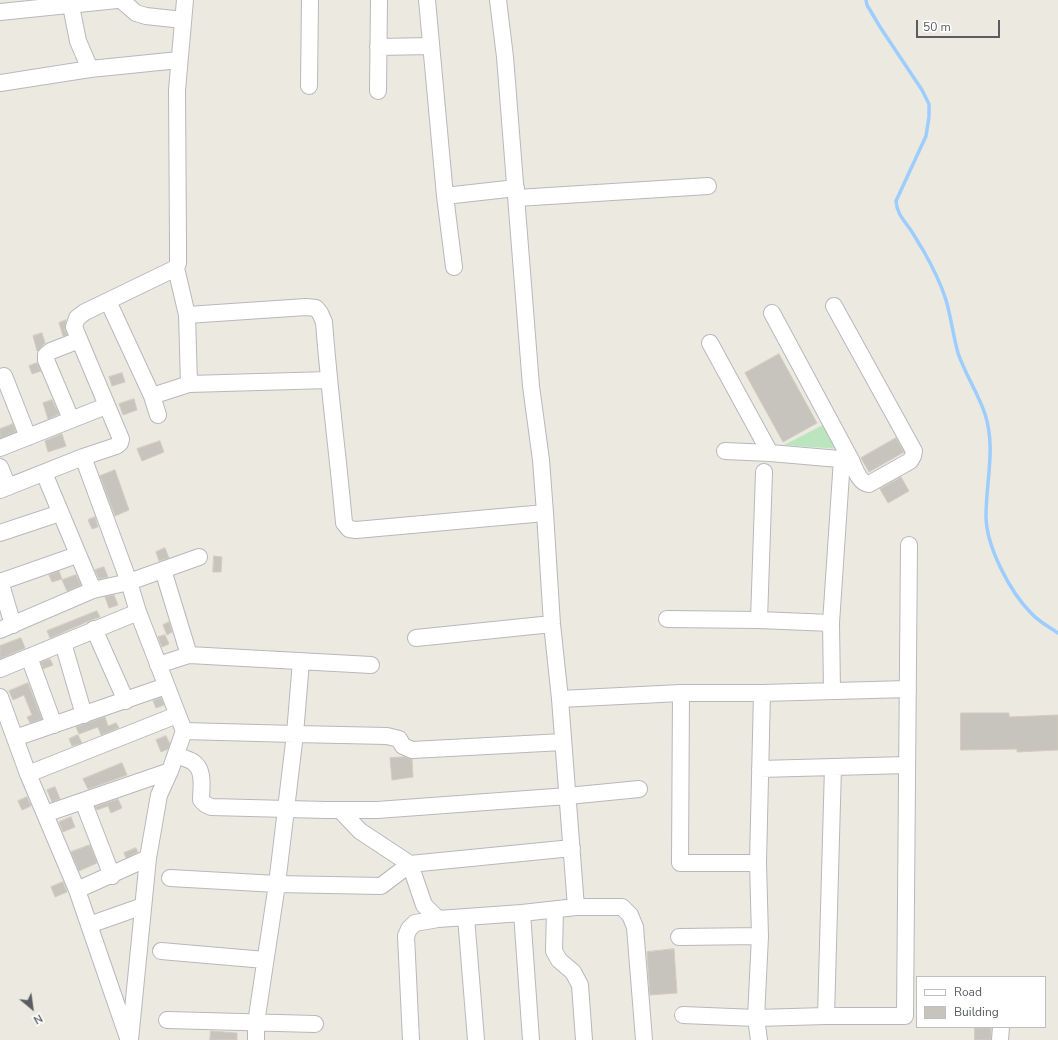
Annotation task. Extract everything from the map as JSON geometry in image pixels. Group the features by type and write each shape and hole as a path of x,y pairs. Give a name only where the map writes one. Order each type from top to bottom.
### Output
{"street":[{"path":"0,12 71,6 117,0"},
{"path":"121,0 136,12 146,16 183,20"},
{"path":"185,0 177,90 178,263 176,268 187,315 189,384"},
{"path":"309,86 310,0"},
{"path":"378,91 379,0"},
{"path":"427,0 445,196 454,267"},
{"path":"498,0 505,57 531,386 545,513 552,624 560,699 576,907"},
{"path":"71,6 78,40 90,69"},
{"path":"378,47 431,46"},
{"path":"0,83 90,69 179,60"},
{"path":"445,196 708,186"},
{"path":"0,467 4,489 83,457 116,446 120,443 121,439 74,327 77,318 85,312 176,268"},
{"path":"108,301 152,396 158,415"},
{"path":"772,313 846,460 860,480 869,484 910,461 914,451 834,306"},
{"path":"187,315 306,307 316,308 320,313 324,322 329,380 340,468 344,523 349,529 356,530 545,513"},
{"path":"71,419 46,360 46,355 51,351 79,340"},
{"path":"710,343 770,453"},
{"path":"4,376 28,436"},
{"path":"152,396 189,384 329,380"},
{"path":"0,448 106,406"},
{"path":"725,451 770,453 846,460"},
{"path":"83,457 129,582 138,612 184,732 159,796 148,858 129,1040"},
{"path":"832,690 831,624 846,460"},
{"path":"759,620 764,472"},
{"path":"44,473 77,555 93,590"},
{"path":"0,534 60,513"},
{"path":"683,1015 756,1018 905,1016 909,545"},
{"path":"77,555 0,581 7,628 93,590 129,582 199,557"},
{"path":"163,570 189,655"},
{"path":"0,669 138,612"},
{"path":"667,619 759,620 831,624"},
{"path":"416,638 552,624"},
{"path":"94,629 126,701"},
{"path":"62,643 84,715"},
{"path":"158,665 189,655 371,665"},
{"path":"29,657 54,725"},
{"path":"256,1040 256,1023 277,884 295,734 301,661"},
{"path":"15,738 166,686"},
{"path":"560,699 681,693 762,693 908,689"},
{"path":"681,693 680,863 758,863"},
{"path":"759,1040 756,1018 760,936 758,863 762,693"},
{"path":"0,697 28,774 77,890 129,1040"},
{"path":"28,774 178,715"},
{"path":"184,732 387,736 399,739 403,746 412,750 563,742"},
{"path":"176,755 193,762 199,768 202,777 201,800 211,807 377,810 568,796 639,789"},
{"path":"760,769 907,765"},
{"path":"826,1016 833,767"},
{"path":"45,814 170,771"},
{"path":"83,801 112,876"},
{"path":"340,810 360,831 410,864 424,905 438,919"},
{"path":"170,878 277,884 381,886 410,864 572,848"},
{"path":"77,890 112,876 148,858"},
{"path":"89,925 143,906"},
{"path":"411,1040 406,936 409,929 415,923 438,919 522,913 576,907 622,907 630,915 635,927 644,1040"},
{"path":"555,910 554,950 559,960 574,972 580,985 584,1040"},
{"path":"522,913 531,1040"},
{"path":"466,917 476,1040"},
{"path":"679,937 760,936"},
{"path":"161,951 266,960"},
{"path":"167,1020 315,1024"},
{"path":"1000,1040 1001,1028"}],"green space":[{"path":"825,424 840,449 784,445"}],"building":[{"path":"66,320 65,330 67,335 63,336 59,323"},
{"path":"42,333 45,343 37,351 33,336"},
{"path":"779,354 817,423 783,442 745,373"},
{"path":"37,363 41,371 32,374 29,366"},
{"path":"122,373 125,382 112,386 109,377"},
{"path":"134,399 137,410 123,415 119,404"},
{"path":"52,400 59,414 48,419 43,403"},
{"path":"13,424 16,432 0,438 0,429"},
{"path":"62,434 66,446 48,452 45,441"},
{"path":"896,438 904,452 869,472 861,458"},
{"path":"160,441 164,452 142,461 137,449"},
{"path":"115,470 129,510 115,516 100,476"},
{"path":"901,477 909,491 888,503 880,489"},
{"path":"95,517 98,527 92,529 88,520"},
{"path":"165,548 169,558 159,561 156,552"},
{"path":"214,556 222,557 221,572 213,572"},
{"path":"104,567 108,577 99,579 95,570"},
{"path":"59,571 62,579 52,582 49,575"},
{"path":"76,575 81,585 67,591 62,580"},
{"path":"114,595 118,605 109,608 105,597"},
{"path":"97,611 100,617 50,638 47,631"},
{"path":"169,622 172,632 167,635 163,625"},
{"path":"165,635 169,644 162,647 158,637"},
{"path":"21,638 25,648 0,659 0,646"},
{"path":"50,659 53,665 43,669 41,662"},
{"path":"28,683 42,719 30,723 27,717 32,715 24,695 13,700 9,691"},
{"path":"161,698 164,705 156,708 153,701"},
{"path":"961,713 1009,713 1009,717 1058,715 1058,750 1017,752 1017,749 961,750"},
{"path":"105,717 108,726 116,723 119,728 101,735 98,727 79,734 76,727"},
{"path":"78,735 82,743 72,746 69,739"},
{"path":"166,736 170,744 168,749 161,752 156,740"},
{"path":"404,757 412,759 413,777 392,780 390,758"},
{"path":"122,763 127,775 88,789 83,779"},
{"path":"55,787 60,799 52,802 47,790"},
{"path":"27,797 31,806 22,810 18,801"},
{"path":"118,799 122,808 111,813 108,806 97,810 95,807"},
{"path":"71,817 75,827 63,832 59,822"},
{"path":"90,845 97,863 79,871 71,852"},
{"path":"136,848 138,852 126,858 124,853"},
{"path":"63,882 67,892 55,897 51,887"},
{"path":"674,949 677,993 650,995 647,952"},
{"path":"975,1028 991,1028 991,1040 975,1040"},
{"path":"211,1031 237,1033 237,1040 210,1040"}],"waterway":[{"path":"866,0 867,5 880,27 922,90 929,104 929,117 926,136 896,201 900,214 923,250 941,287 948,306 958,353 985,414 990,439 990,465 986,503 987,528 990,541 1001,568 1023,604 1037,619 1058,633"}]}
